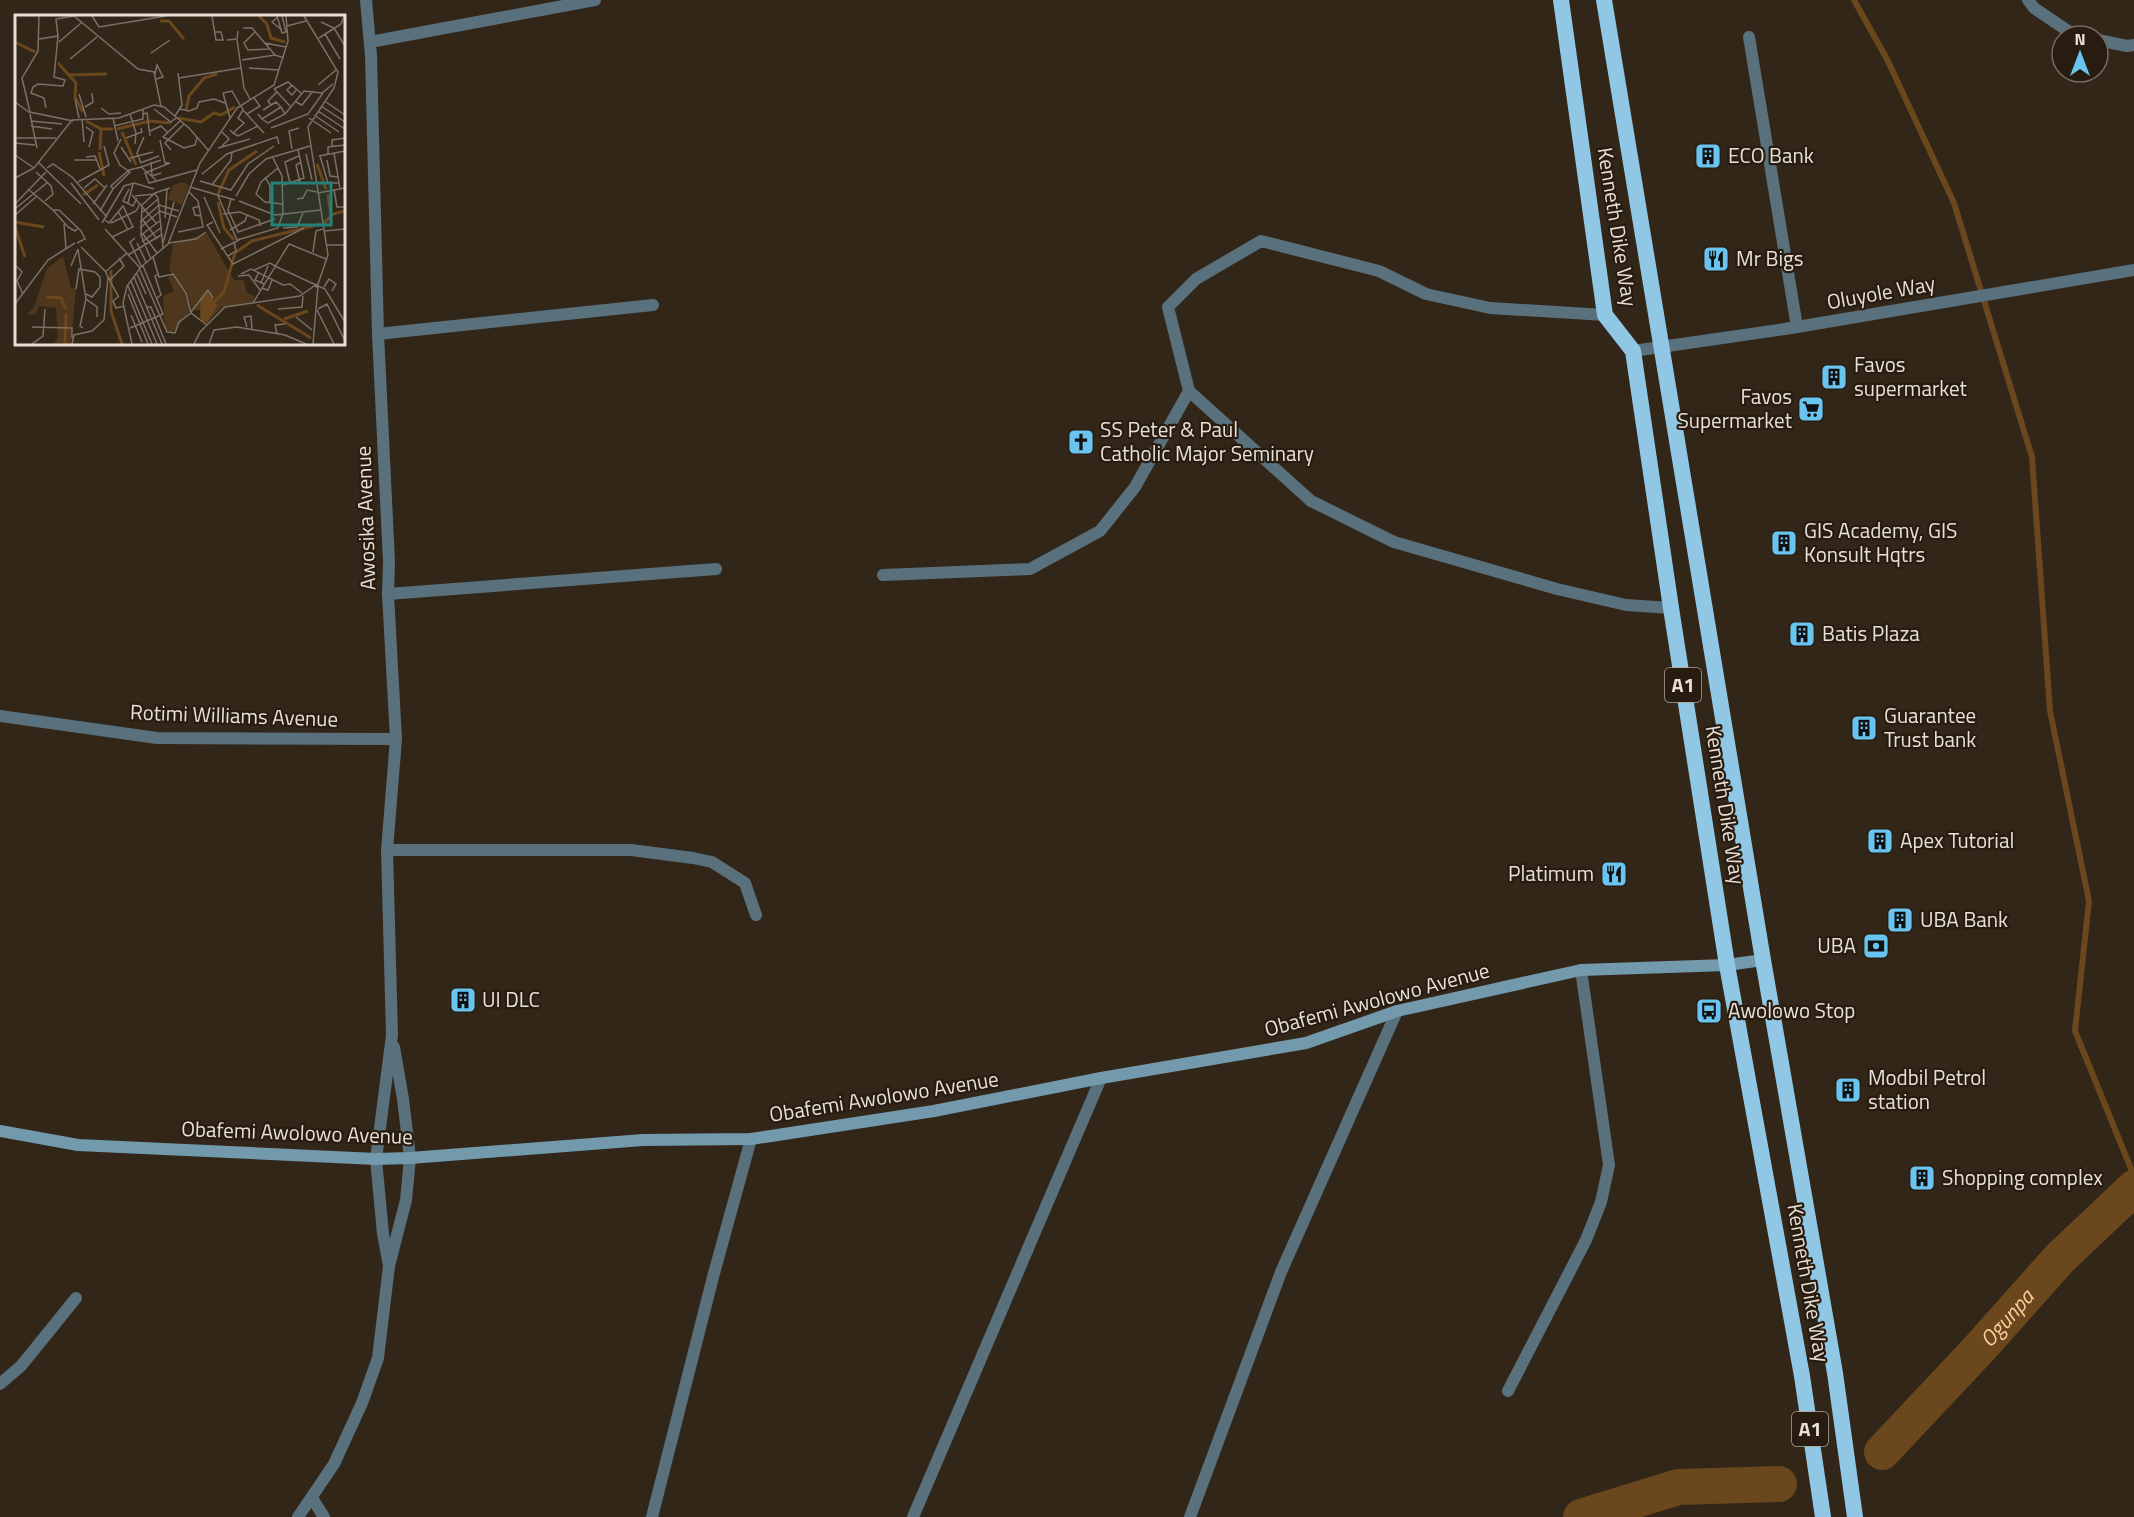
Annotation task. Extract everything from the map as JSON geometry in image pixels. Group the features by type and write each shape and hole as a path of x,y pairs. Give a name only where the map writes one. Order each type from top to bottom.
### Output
{"highway":[{"name":"Kenneth Dike Way","path":"1561,0 1605,315 1633,351 1727,965 1802,1376 1823,1517"},
{"name":"Kenneth Dike Way","path":"1604,0 1762,960 1835,1373 1855,1517"}],"main road":[{"name":"Obafemi Awolowo Avenue","path":"0,1131 78,1145 376,1159 643,1140 751,1138 934,1111 1101,1078 1306,1043 1397,1011 1581,970 1727,965 1762,960"}],"street":[{"name":"Awosika Avenue","path":"366,0 370,42 378,334 396,739 387,850 392,1035 410,1158 406,1200 389,1266"},
{"path":"370,42 595,0"},
{"path":"2028,0 2058,24"},
{"path":"1749,37 1797,327"},
{"path":"2110,42 2134,45"},
{"path":"1605,315 1490,308 1426,294 1379,271 1261,242 1196,279 1168,307 1189,392 1311,501 1394,542 1557,589 1626,605 1671,608"},
{"name":"Oluyole Way","path":"1633,351 1797,327 2134,270"},
{"path":"378,334 653,305"},
{"path":"883,575 1030,569 1100,531 1135,487 1189,392"},
{"path":"388,594 716,569"},
{"name":"Rotimi Williams Avenue","path":"0,716 157,738 396,739"},
{"path":"387,850 631,850 693,858 712,862 745,883 756,915"},
{"path":"1508,1391 1586,1240 1601,1202 1610,1165 1581,970"},
{"path":"1190,1517 1281,1272 1397,1011"},
{"name":"Awosika Avenue","path":"389,1266 383,1234 376,1159 392,1035"},
{"path":"913,1517 1101,1078"},
{"path":"652,1517 751,1138"},
{"path":"298,1517 334,1464 362,1403 378,1359 389,1266"},
{"path":"0,1384 21,1366 76,1298"},
{"path":"312,1498 324,1517"}],"waterway":[{"path":"1854,0 1887,59 1954,203 2032,457 2050,711 2089,901 2075,1031 2134,1176"},
{"name":"Ogunpa","path":"1882,1452 2060,1258 2134,1188"},
{"name":"Ogunpa","path":"1581,1517 1678,1487 1779,1484"}],"place":[{"name":"ECO Bank","path":"1708,156"},
{"name":"Mr Bigs","path":"1716,259"},
{"name":"Favos supermarket","path":"1834,377"},
{"name":"Favos Supermarket","path":"1811,409"},
{"name":"SS Peter & Paul Catholic Major Seminary","path":"1081,442"},
{"name":"GIS Academy, GIS Konsult Hqtrs","path":"1784,543"},
{"name":"Batis Plaza","path":"1802,634"},
{"name":"Guarantee Trust bank","path":"1864,728"},
{"name":"Apex Tutorial","path":"1880,841"},
{"name":"Platimum","path":"1614,874"},
{"name":"UBA Bank","path":"1900,920"},
{"name":"UBA","path":"1876,946"},
{"name":"UI DLC","path":"463,1000"},
{"name":"Awolowo Stop","path":"1709,1011"},
{"name":"Modbil Petrol station","path":"1848,1090"},
{"name":"Shopping complex","path":"1922,1178"}]}
